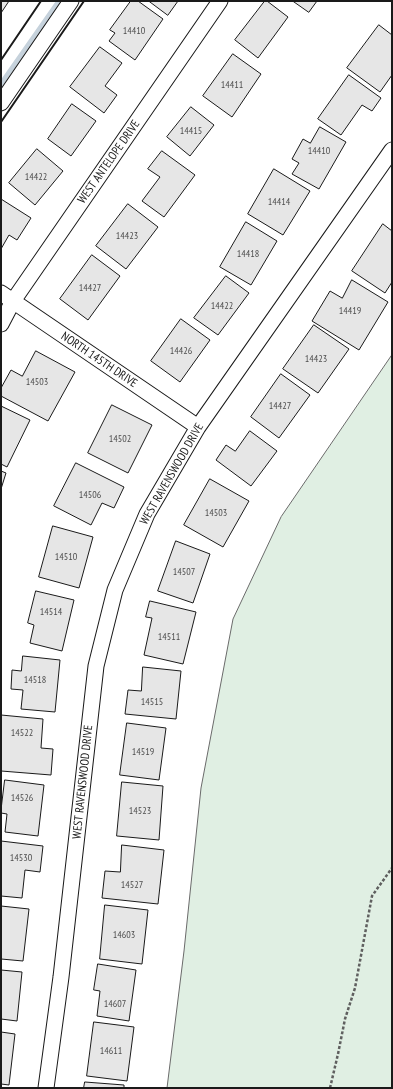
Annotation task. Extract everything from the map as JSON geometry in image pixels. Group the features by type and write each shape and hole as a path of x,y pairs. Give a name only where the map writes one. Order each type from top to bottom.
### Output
{"street":[{"path":"1,103 71,1"},
{"name":"WEST ANTELOPE DRIVE","path":"1,324 7,297 220,1"},
{"name":"WEST RAVENSWOOD DRIVE","path":"46,1088 61,977 96,666 115,590 148,514 198,427 392,150"},
{"name":"NORTH 145TH DRIVE","path":"7,297 198,427"}],"path":[{"path":"330,1088 345,1019 355,988 372,896 392,868"}],"green space":[{"path":"392,355 392,1088 167,1088 184,951 201,788 233,619 281,517"}],"building":[{"path":"1,1 9,1 1,13"},
{"path":"131,1 138,1 163,19 135,60 109,41 115,33 110,30"},
{"path":"149,1 178,1 168,15"},
{"path":"265,1 288,17 258,58 235,40"},
{"path":"293,1 317,1 309,12"},
{"path":"379,25 392,35 392,75 380,92 347,68"},
{"path":"100,47 122,63 105,86 117,95 104,113 70,87"},
{"path":"233,54 261,74 232,117 203,96"},
{"path":"349,75 381,98 372,111 362,105 341,135 318,119"},
{"path":"72,104 96,121 71,156 48,139"},
{"path":"191,107 214,125 190,156 167,137"},
{"path":"320,127 346,142 319,189 292,174 299,163 292,159 303,139 310,143"},
{"path":"37,149 63,171 35,205 9,183"},
{"path":"162,151 195,175 164,217 142,201 160,177 148,169"},
{"path":"274,169 310,191 283,235 248,214"},
{"path":"1,199 31,218 17,240 9,235 1,249"},
{"path":"128,204 158,227 126,269 96,246"},
{"path":"246,222 277,241 251,285 220,267"},
{"path":"383,224 392,231 392,282 385,293 352,271"},
{"path":"92,255 120,276 88,320 60,299"},
{"path":"226,276 249,293 218,335 194,318"},
{"path":"352,280 388,302 359,350 312,321 330,291 342,298"},
{"path":"181,319 210,340 180,382 151,361"},
{"path":"314,325 349,349 318,393 283,369"},
{"path":"36,351 75,372 48,421 1,396 1,388 11,370 22,376"},
{"path":"281,374 310,395 279,438 251,417"},
{"path":"112,405 152,425 128,473 88,453"},
{"path":"1,406 30,420 7,467 1,464"},
{"path":"250,431 277,451 251,486 216,460 226,445 235,451"},
{"path":"76,463 124,487 114,508 102,503 91,525 54,506"},
{"path":"1,471 6,473 1,489"},
{"path":"210,479 249,501 223,547 184,525"},
{"path":"53,526 93,537 79,588 39,577"},
{"path":"176,541 210,554 193,603 158,591"},
{"path":"36,591 74,600 62,651 30,643 34,625 28,623"},
{"path":"150,601 196,612 183,664 144,655 152,618 146,617"},
{"path":"23,656 60,660 55,712 21,709 23,690 11,689 12,670 21,671"},
{"path":"143,667 181,671 176,719 125,714 128,690 141,691"},
{"path":"1,715 43,719 41,748 53,749 51,775 1,771"},
{"path":"127,723 166,728 159,780 120,775"},
{"path":"5,780 44,785 38,836 5,832 7,814 1,813"},
{"path":"122,782 163,786 159,840 117,836"},
{"path":"1,841 43,846 40,872 25,870 22,898 1,896"},
{"path":"122,845 164,850 158,904 102,898 105,871 120,872"},
{"path":"105,905 148,910 142,964 100,959"},
{"path":"1,906 29,909 23,961 1,959"},
{"path":"98,964 136,970 129,1021 97,1016 100,991 94,990"},
{"path":"1,970 22,972 17,1021 1,1019"},
{"path":"94,1022 134,1027 127,1081 87,1076"},
{"path":"1,1032 15,1034 9,1085 1,1084"},
{"path":"85,1082 124,1085 124,1088 84,1088"}],"waterway":[{"path":"1,84 59,1"}],"wall":[{"path":"1,60 41,1"},
{"path":"1,122 84,1"}]}
